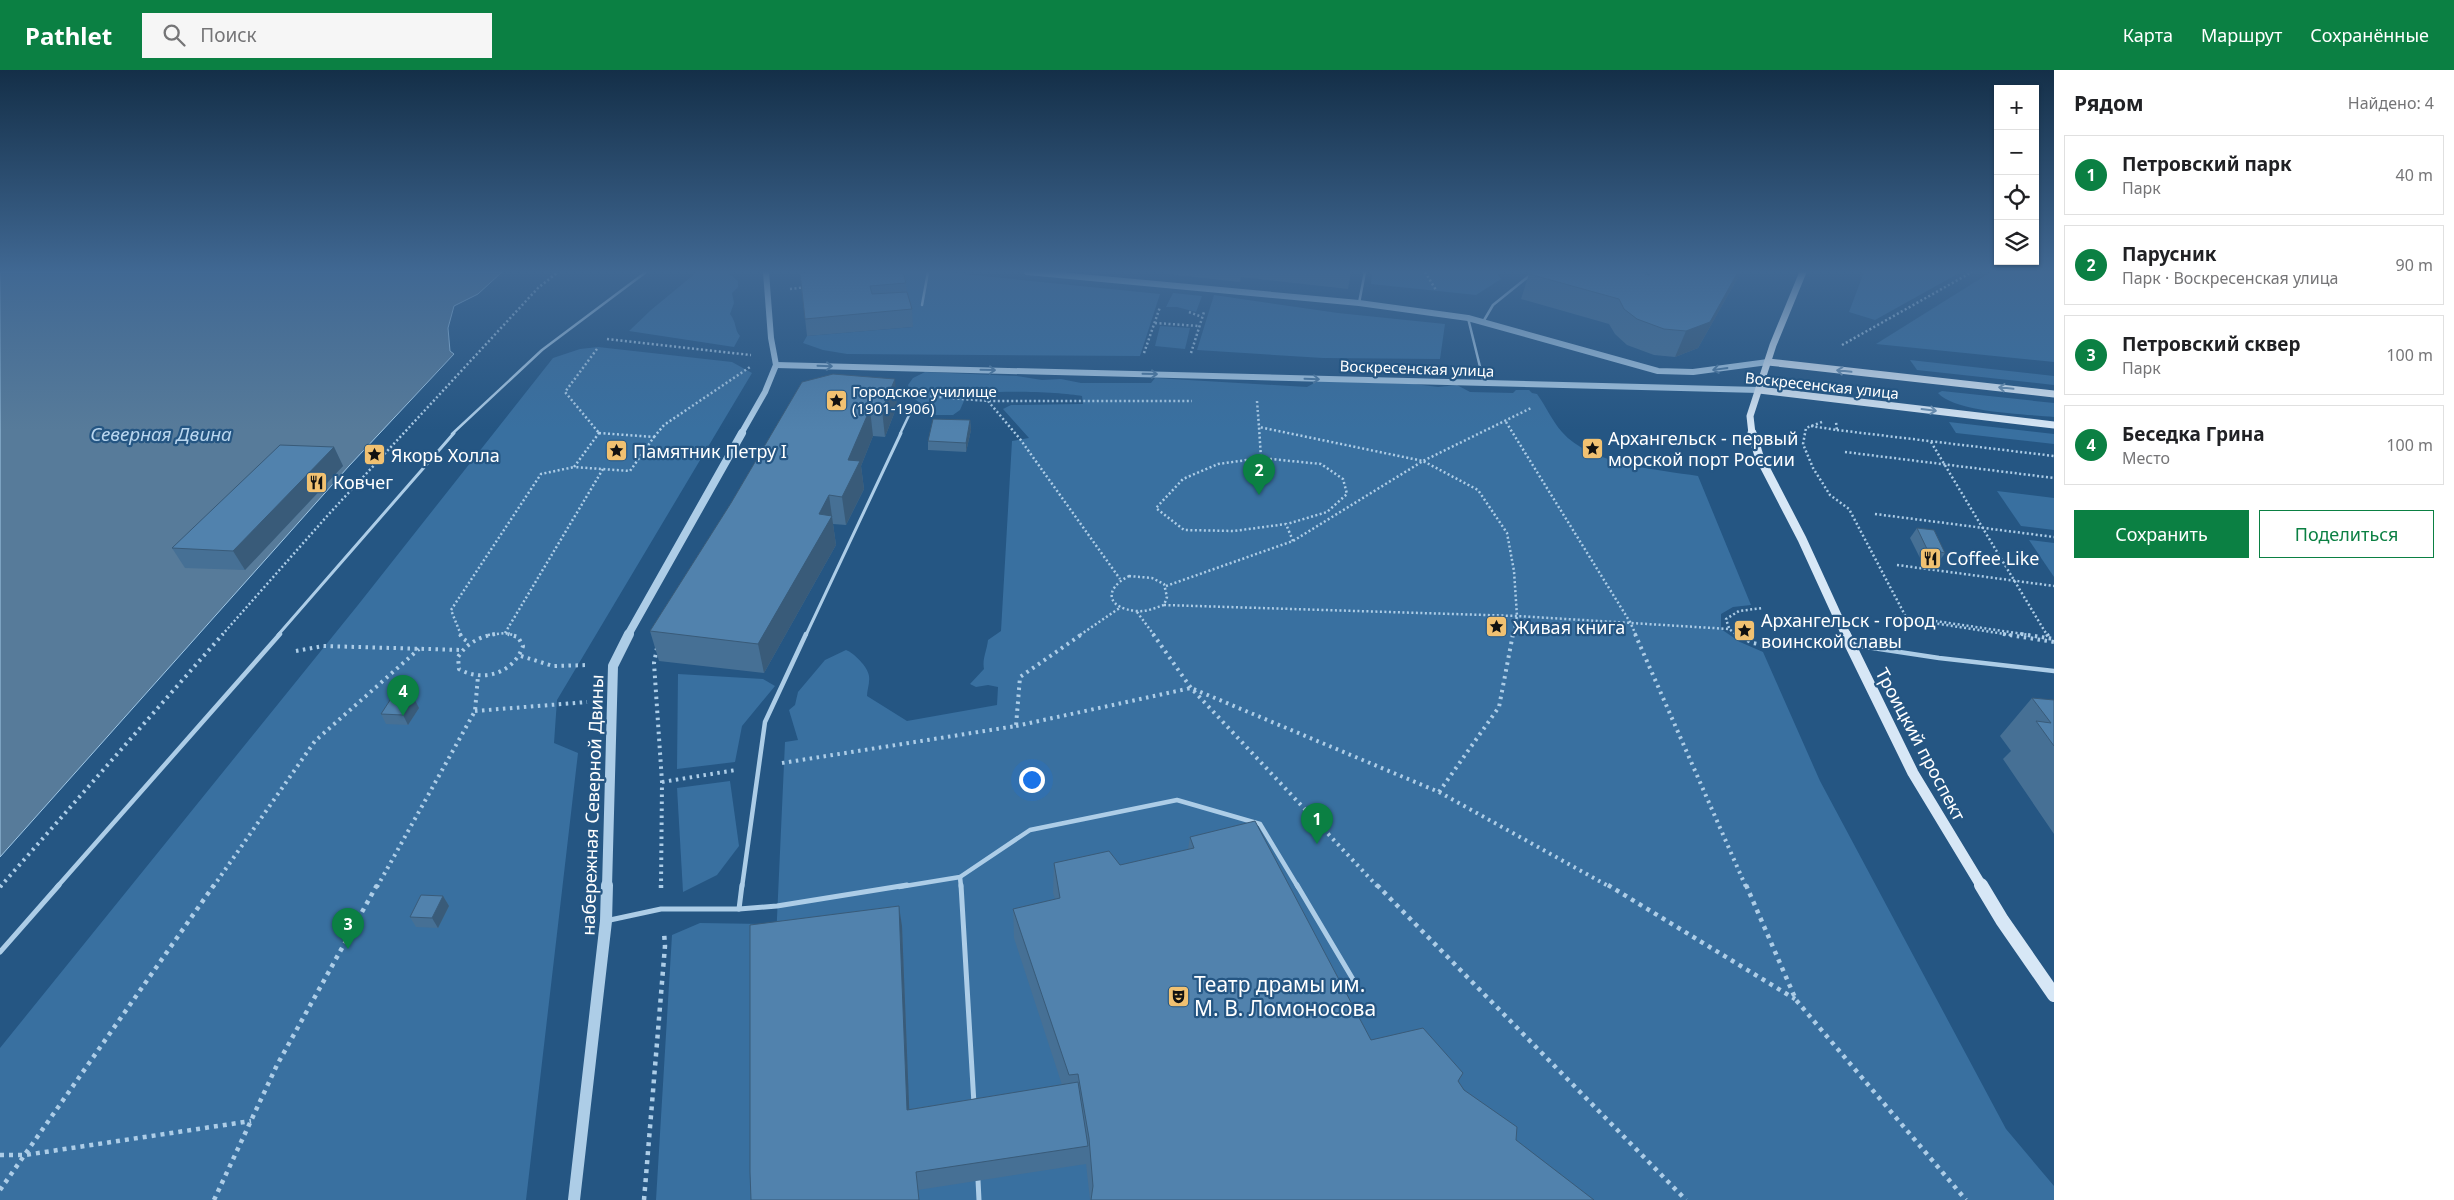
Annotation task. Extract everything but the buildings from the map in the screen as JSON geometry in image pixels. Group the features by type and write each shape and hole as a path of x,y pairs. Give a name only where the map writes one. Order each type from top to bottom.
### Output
{"main road":[{"name":"Троицкий проспект","path":"1782,325 1750,416 1752,436 1759,456 1802,539 1850,644 1913,773 1997,913 2054,995"},
{"name":"Воскресенская улица","path":"1768,362 2054,394"},
{"name":"Воскресенская улица","path":"1759,390 2054,425"}],"street":[{"path":"770,325 776,365"},
{"name":"Воскресенская улица","path":"1493,325 1658,371 1693,372 1768,362"},
{"name":"Воскресенская улица","path":"776,365 1759,390"},
{"name":"набережная Северной Двины","path":"574,1200 606,920 613,666 634,623 765,392 776,365"}],"lane":[{"path":"0,952 456,430 542,350 576,325"},
{"path":"1470,325 1484,383"},
{"path":"739,909 766,722 911,411"},
{"path":"1850,644 1939,658 2054,671"},
{"path":"606,920 661,909 739,909 776,906 960,877 1030,830 1177,800 1260,824 1354,981"},
{"path":"960,877 974,1109"},
{"path":"978,1180 979,1200"}],"path":[{"path":"0,887 328,515 504,325"},
{"path":"1138,374 1154,325"},
{"path":"1180,325 1199,326 1184,375"},
{"path":"1835,349 1878,325"},
{"path":"607,339 754,355"},
{"path":"597,349 565,392 599,433 654,437"},
{"path":"470,643 462,638 451,610 541,474 574,467 630,471 664,424 756,363"},
{"path":"920,395 988,401 1020,439 1120,579"},
{"path":"1257,401 1261,458"},
{"path":"1166,586 1293,541 1423,461 1536,406"},
{"path":"1826,420 1806,428 1803,444 1813,468 1830,494 1849,509 1907,619 2054,640"},
{"path":"1831,421 1836,422 1837,430"},
{"path":"1506,422 1630,622 1796,1000 1966,1200"},
{"path":"1811,426 2054,456"},
{"path":"1259,427 1423,461 1478,490 1507,533 1514,571 1517,616 1499,707 1439,792"},
{"path":"574,467 599,433"},
{"path":"1931,442 2049,638"},
{"path":"1845,452 2054,478"},
{"path":"1261,458 1321,464 1344,479 1348,494 1327,512 1286,524 1234,531 1184,530 1156,508 1183,479 1218,464 1261,458"},
{"path":"506,633 602,469"},
{"path":"1875,514 2054,537"},
{"path":"1286,524 1293,541"},
{"path":"1898,564 2054,586"},
{"path":"1134,575 1155,578 1166,586 1169,597 1164,605 1155,610 1137,612 1121,607 1114,602 1111,594 1112,587 1120,579 1134,575"},
{"path":"1164,605 1517,616 1729,629"},
{"path":"1016,726 1020,677 1121,607"},
{"path":"1763,608 1731,614 1726,619 1726,624 1736,635 1753,644 1780,648"},
{"path":"1137,612 1191,688 1336,844 1686,1200"},
{"path":"1922,619 2054,640"},
{"path":"506,633 521,640 523,646 521,656 504,670 478,676 468,675 458,667 458,657 462,650 470,643 487,635 506,633"},
{"path":"323,646 462,650"},
{"path":"644,1200 665,946 661,909 662,782 654,663 657,647"},
{"path":"0,1190 315,741 419,649"},
{"path":"521,656 554,666 613,666"},
{"path":"214,1200 277,1065 475,711 478,676"},
{"path":"662,782 1016,726 1191,688 1439,792 1596,878 1796,1000"},
{"path":"475,711 595,701"},
{"path":"0,1155 25,1155 251,1121"}],"shaded area":[{"path":"636,325 735,325 740,336 734,347 629,331"},
{"path":"906,325 1150,325 1140,356 847,354 823,350 803,343 807,336 913,327"},
{"path":"1205,325 1445,325 1440,359 1323,358 1197,350"},
{"path":"1907,325 2054,325 2054,362 1876,344"},
{"path":"1160,326 1190,328 1185,349 1155,346"},
{"path":"598,347 732,362 752,373 557,700 554,743 578,753 526,1200 0,1200 0,1048 358,605 553,358 580,349"},
{"path":"1910,360 2054,376 2054,385 1917,370"},
{"path":"925,372 1017,376 1042,380 1061,379 1081,383 1151,383 1155,378 1307,387 1318,381 1414,384 1438,387 1457,385 1470,392 1513,393 1516,390 1529,390 1537,394 1562,432 1574,443 1589,452 1626,464 1698,476 1751,605 1733,607 1721,614 1721,629 1740,642 1763,652 1820,781 2006,1129 2054,1186 2054,1200 656,1200 672,935 700,923 770,924 776,940 785,742 798,740 789,710 795,705 798,692 825,660 846,650 860,661 868,672 867,696 907,721 997,705 998,687 988,685 976,687 970,684 984,669 984,658 988,640 1001,631 1012,441 1029,438 1003,409 1011,405 1083,404 1082,396 1058,393 989,392 966,396 960,410 953,415 929,415 920,403 911,396 908,385 913,378"},
{"path":"1942,391 2054,403 2054,417 1975,409 1947,400 1938,393"},
{"path":"1949,422 2054,434 2054,444 1956,433"},
{"path":"1997,491 2054,498 2054,530 2021,526"},
{"path":"2029,540 2054,543 2054,577"},
{"path":"678,674 763,679 775,686 742,726 735,762 677,769"},
{"path":"730,781 739,846 717,875 683,892 677,788"}],"water":[{"name":"Северная Двина","path":"0,325 449,325 450,351 454,354 349,466 0,857"}],"place":[{"name":"Городское училище (1901-1906)","path":"836,400"},
{"name":"Архангельск - первый морской порт России","path":"1592,448"},
{"name":"Памятник Петру I","path":"617,451"},
{"name":"Якорь Холла","path":"375,455"},
{"name":"Ковчег","path":"317,482"},
{"name":"Парусник","path":"1259,495"},
{"name":"Coffee Like","path":"1930,558"},
{"name":"Живая книга","path":"1497,627"},
{"name":"Архангельск - город воинской славы","path":"1745,630"},
{"name":"Беседка Грина","path":"403,716"},
{"name":"Петровский парк","path":"1317,844"},
{"name":"Петровский сквер","path":"348,949"},
{"name":"Театр драмы им. М. В. Ломоносова","path":"1178,996"}]}
